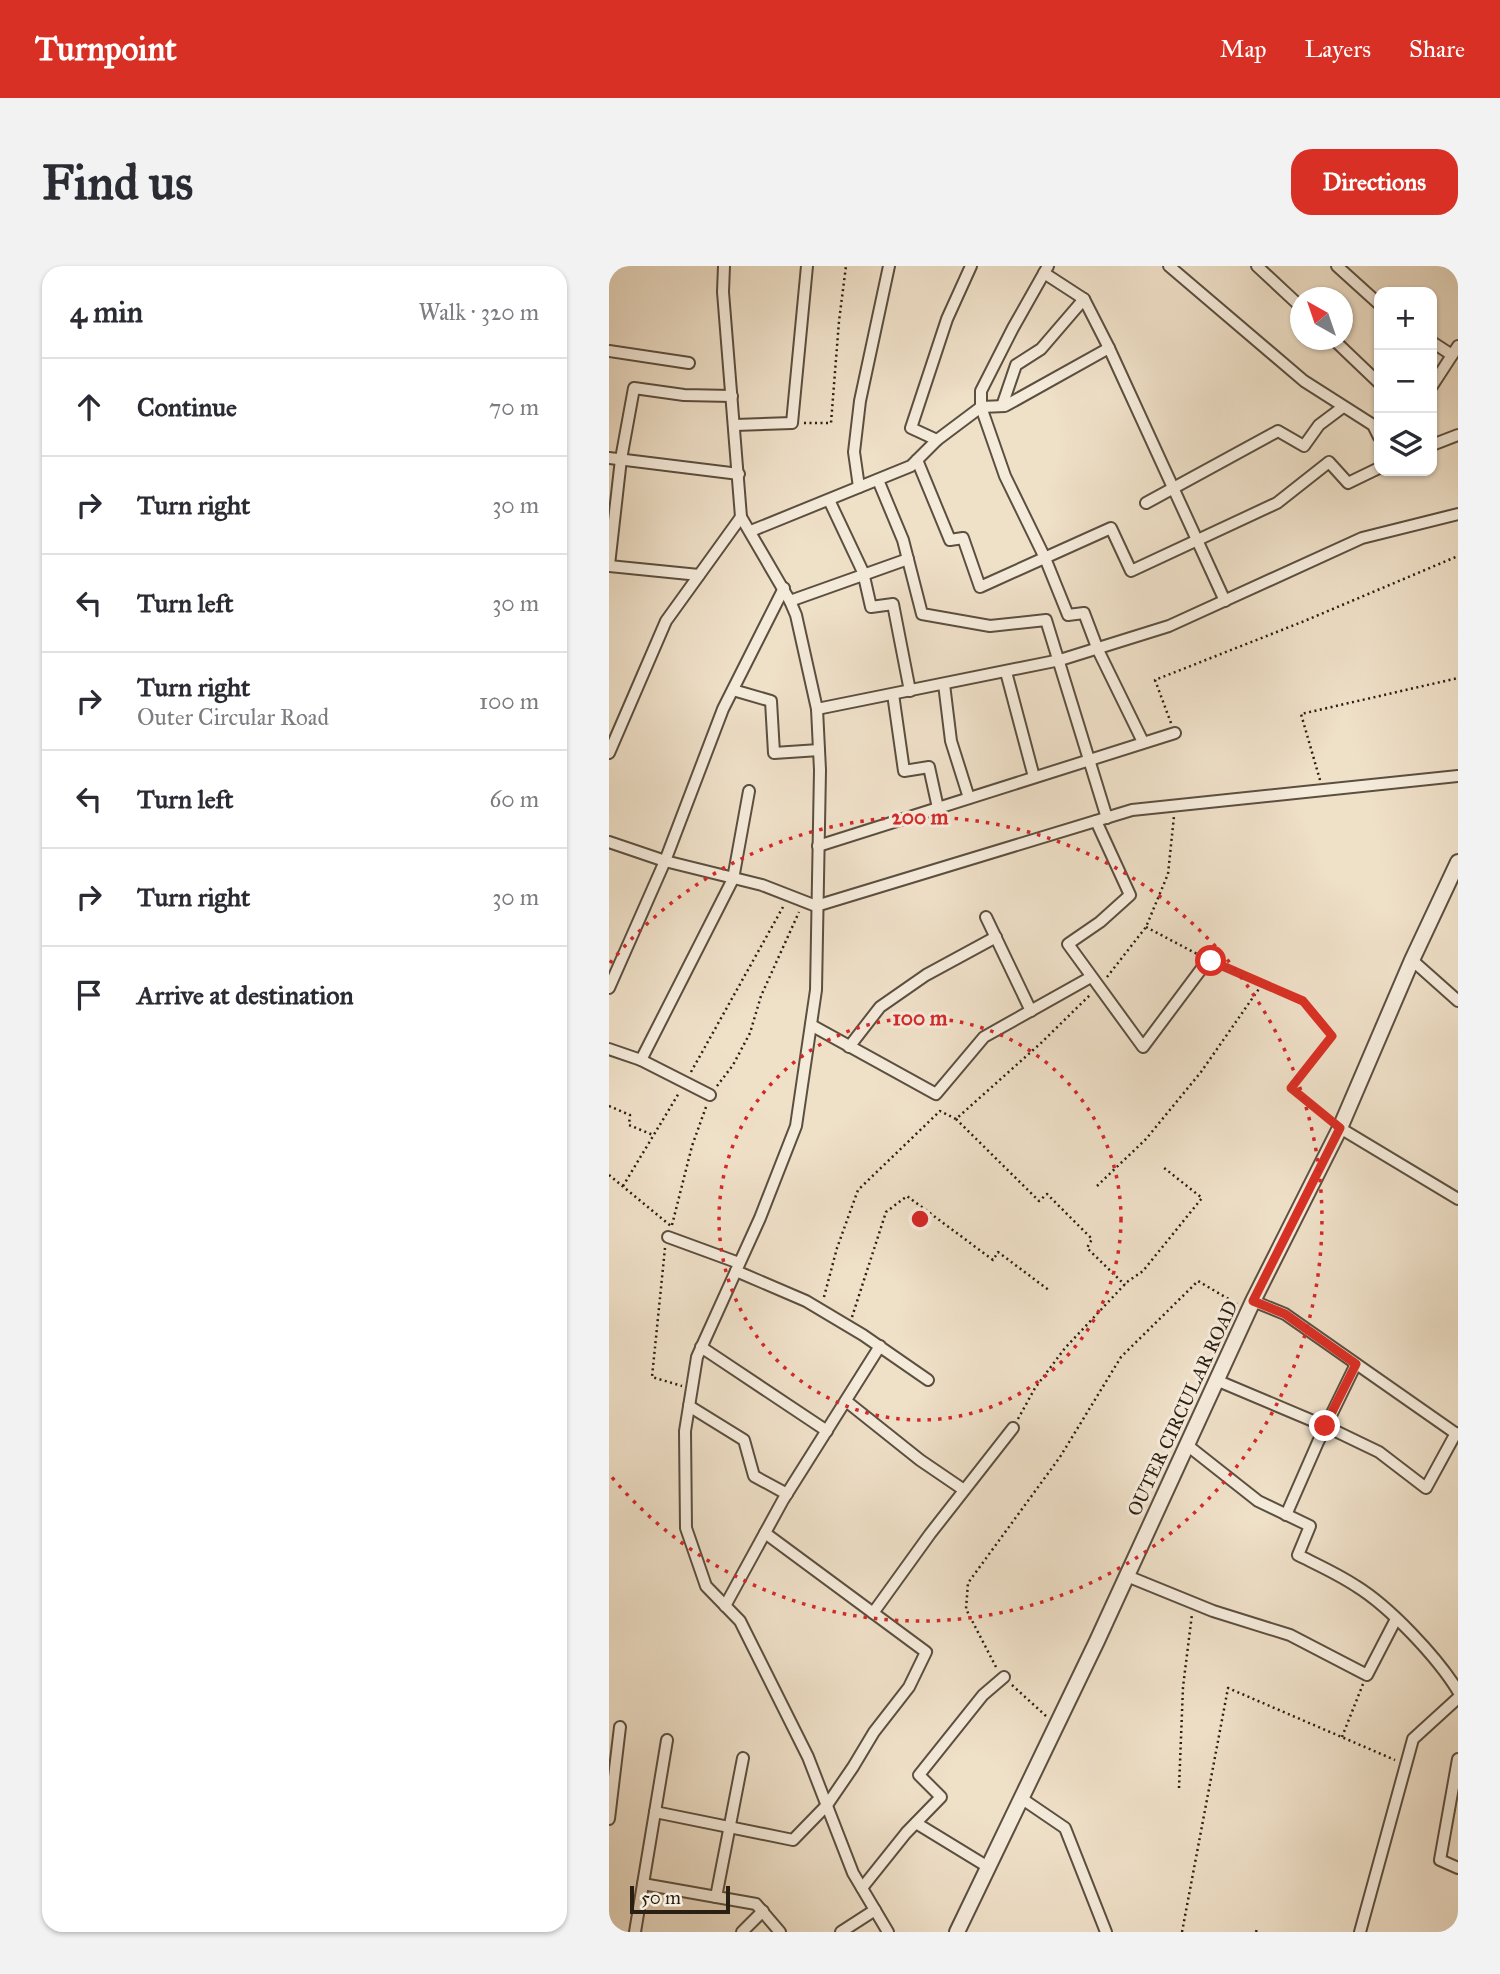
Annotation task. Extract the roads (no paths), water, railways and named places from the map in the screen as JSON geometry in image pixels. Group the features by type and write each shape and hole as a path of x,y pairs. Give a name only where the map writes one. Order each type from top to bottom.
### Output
{"street":[{"path":"725,266 723,292 741,517 784,588 796,615 817,709 819,750 815,990 796,1126 697,1357 685,1431 687,1528 706,1586 740,1621 808,1757 853,1873 888,1932"},
{"path":"735,425 792,423 807,266"},
{"path":"859,487 854,452 860,401 889,266"},
{"path":"937,440 911,428 947,319 971,266"},
{"path":"1257,266 1290,297"},
{"path":"1337,266 1374,299"},
{"path":"1143,742 1098,650 1084,613 1068,615 1045,558 1005,476 981,407 981,391 1046,269 1084,299 1225,601"},
{"path":"1176,269 1304,381 1374,427"},
{"path":"1002,406 1016,365 1041,349 1084,299"},
{"path":"1437,344 1455,350 1437,378"},
{"path":"751,531 911,466 937,440 981,407 1002,406 1109,348"},
{"path":"1344,350 1374,378"},
{"path":"609,351 689,363"},
{"path":"699,575 609,565 615,459 634,388 684,395 732,396"},
{"path":"1146,503 1278,431 1304,446 1319,425 1343,407"},
{"path":"1437,443 1458,435"},
{"path":"615,459 739,474"},
{"path":"917,460 950,540 963,538 980,587 1111,528 1131,571 1277,503 1329,462 1348,483 1374,470"},
{"path":"878,480 903,540 922,614 990,626 1046,620 1091,759 1102,819 1130,895 1100,922 1068,944 1143,1047 1209,960"},
{"path":"829,500 863,574 871,607 893,604 910,691"},
{"path":"817,709 1006,672 1098,650 1169,626 1362,538 1458,514"},
{"path":"609,753 666,621 741,517"},
{"path":"790,601 908,559"},
{"path":"609,988 665,861 723,709 784,588"},
{"path":"1006,672 1034,777"},
{"path":"944,684 951,741 969,798"},
{"path":"733,690 771,701 774,753 819,750"},
{"path":"893,694 904,771 929,767 938,808"},
{"path":"818,846 1175,733"},
{"path":"609,842 665,861 762,886 816,906 1132,810 1458,776"},
{"path":"641,1060 733,879 749,791"},
{"name":"OUTER CIRCULAR ROAD","path":"957,1932 1127,1576 1251,1306 1340,1128 1412,960 1458,862"},
{"path":"986,917 1031,1011"},
{"path":"849,1047 880,1007 926,975 996,937"},
{"path":"1412,960 1458,1001"},
{"path":"811,1026 936,1094 983,1037 1091,977"},
{"path":"609,1049 641,1060 710,1095"},
{"path":"1340,1128 1458,1199"},
{"path":"668,1237 806,1301 880,1346 928,1380"},
{"path":"1216,1380 1379,1452 1426,1488 1457,1434 1285,1314 1251,1306"},
{"path":"725,1606 787,1494 880,1346"},
{"path":"701,1348 827,1431"},
{"path":"1286,1515 1356,1364"},
{"path":"846,1401 964,1490"},
{"path":"689,1406 744,1440 754,1476 787,1494"},
{"path":"873,1613 1013,1428"},
{"path":"1187,1445 1258,1500 1310,1526 1299,1555 1358,1587 1396,1619 1447,1672 1458,1690"},
{"path":"655,1812 793,1840 827,1805 874,1732 909,1687 926,1652 765,1533"},
{"path":"1127,1576 1196,1604 1290,1635 1367,1675 1396,1619"},
{"path":"862,1888 941,1797 919,1774 983,1695 1004,1677"},
{"path":"1360,1932 1413,1739 1458,1698"},
{"path":"609,1819 620,1727"},
{"path":"635,1932 667,1740"},
{"path":"716,1897 743,1758"},
{"path":"1458,1759 1440,1860 1458,1868"},
{"path":"1021,1798 1065,1828 1104,1928 1093,1932"},
{"path":"916,1823 988,1867"},
{"path":"643,1885 756,1904 781,1932"},
{"path":"841,1932 875,1910"},
{"path":"742,1932 762,1911"}]}
